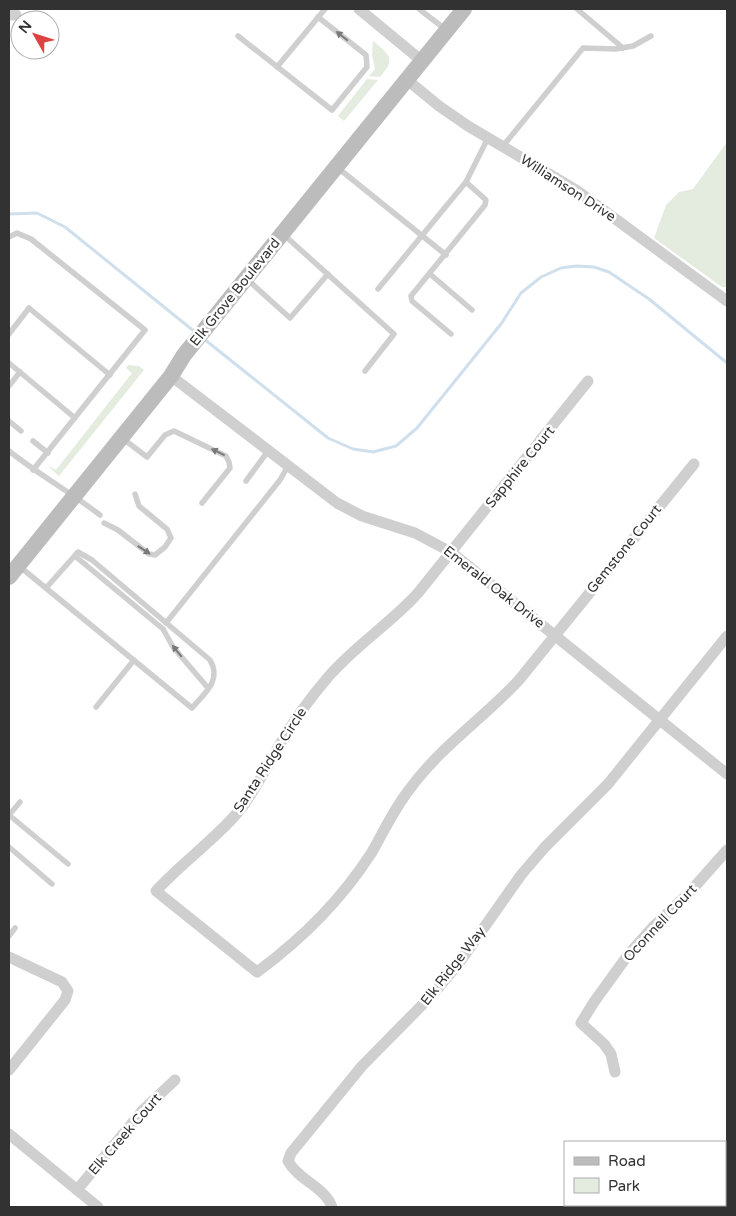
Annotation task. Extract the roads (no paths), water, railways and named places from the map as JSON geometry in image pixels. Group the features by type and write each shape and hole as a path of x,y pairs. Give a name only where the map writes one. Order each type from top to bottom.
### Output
{"main road":[{"name":"Elk Grove Boulevard","path":"13,571 171,376 184,355 464,9"}],"street":[{"path":"359,9 422,61"},
{"name":"Williamson Drive","path":"406,79 439,106 488,138 576,190 727,301"},
{"name":"Emerald Oak Drive","path":"171,376 325,495 349,510 375,521 415,533 451,552 727,774"},
{"name":"Sapphire Court","path":"451,552 588,381"},
{"name":"Gemstone Court","path":"555,635 694,464"},
{"name":"Santa Ridge Circle","path":"451,552 410,602 350,654 331,674 296,718 258,784 242,806 225,826 174,871 156,891 257,972 321,918 356,874 408,790 427,767 448,745 500,700 555,635"},
{"name":"Elk Ridge Way","path":"332,1207 328,1198 292,1169 288,1161 291,1153 362,1066 407,1022 453,970 527,868 551,840 608,784 727,636"},
{"name":"Oconnell Court","path":"615,1072 611,1054 604,1044 581,1023 628,955 654,926 689,893 727,850"},
{"path":"9,957 62,982 68,991 65,1000 9,1070"},
{"name":"Elk Creek Court","path":"77,1190 143,1110 176,1080"},
{"path":"9,1134 98,1207"}],"lane":[{"path":"277,67 325,9"},
{"path":"419,9 447,30"},
{"path":"577,9 623,48"},
{"path":"238,36 332,110 368,67 366,55 318,17"},
{"path":"503,146 583,48 623,48 633,46 651,36"},
{"path":"378,289 466,182 488,138"},
{"path":"337,166 446,255"},
{"path":"451,334 412,301 411,296 485,205 486,200 466,182"},
{"path":"9,237 16,232 31,239 145,330 33,470"},
{"path":"283,234 394,334 365,371"},
{"path":"246,278 290,318 328,274"},
{"path":"430,274 472,310"},
{"path":"9,334 29,308 110,375"},
{"path":"9,363 75,418"},
{"path":"9,386 20,372"},
{"path":"9,421 21,431"},
{"path":"121,437 148,458 165,435 174,431 226,456 230,468 202,503"},
{"path":"33,440 48,452"},
{"path":"9,451 33,470 44,475 100,515"},
{"path":"246,481 268,451"},
{"path":"166,623 280,480 288,466"},
{"path":"104,523 118,530 149,554 156,555 165,547 171,538 167,529 139,506 135,494"},
{"path":"13,571 46,588 192,708 213,682 215,668 210,660 92,560 78,552 46,588"},
{"path":"75,556 163,629 173,647 208,688"},
{"path":"96,707 134,660"},
{"path":"20,802 9,815 68,864"},
{"path":"9,848 52,884"},
{"path":"9,936 15,928"}],"waterway":[{"path":"9,214 37,213 65,227 195,332"},
{"path":"204,339 328,438 353,449 373,452 396,446 417,428 501,324 521,293 541,277 561,268 576,266 594,267 609,272 649,299 727,363"}]}
